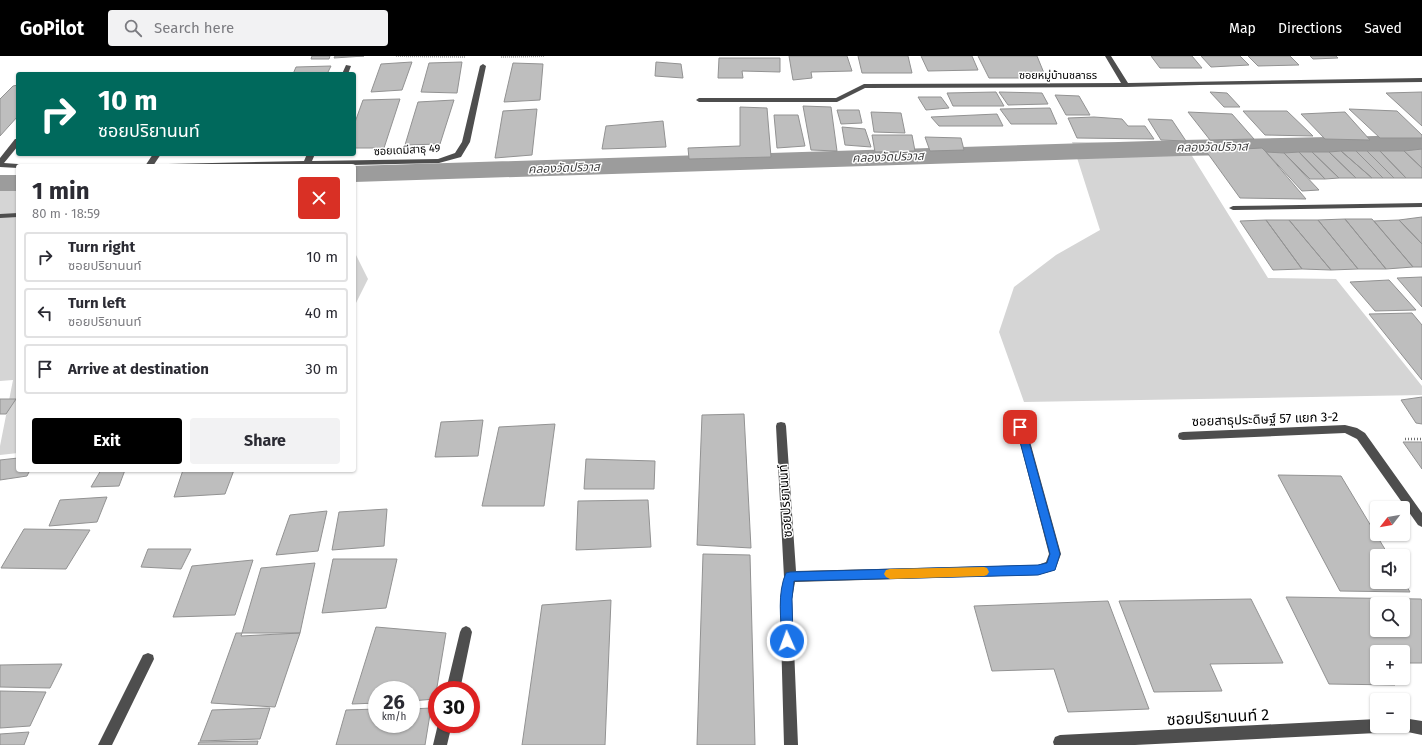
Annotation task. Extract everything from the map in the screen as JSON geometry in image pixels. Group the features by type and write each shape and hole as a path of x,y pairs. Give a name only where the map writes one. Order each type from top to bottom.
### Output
{"street":[{"path":"1108,56 1126,85"},
{"path":"346,72 348,66"},
{"name":"ซอยเดมีสาธุ 49","path":"307,164 439,161 458,155 466,142 483,66"},
{"name":"ซอยหมู่บ้านชลาธร","path":"699,100 837,100 848,96 853,89 864,86 1126,85 1422,80"},
{"path":"0,164 16,144"},
{"path":"307,164 310,156"},
{"path":"0,164 16,166"},
{"path":"1233,208 1422,205"},
{"path":"0,216 16,215"},
{"name":"ซอยปริยานนท์","path":"780,426 790,577 786,599 791,745"},
{"path":"790,577 1038,570 1051,566 1055,554 1020,427"},
{"name":"ซอยสาธุประดิษฐ์ 57 แยก 3-2","path":"1183,436 1345,429 1353,431 1360,436 1422,522"},
{"path":"455,681 466,632"},
{"path":"105,745 148,659"},
{"name":"ซอยปริยานนท์ 2","path":"1060,742 1370,726"},
{"path":"1410,726 1422,728"},
{"path":"440,745 442,733"}],"path":[{"path":"1405,440 1422,439"}],"shaded area":[{"path":"1072,142 1184,143 1268,278 1336,279 1422,386 1422,395 1024,402 999,332 1014,287 1056,255 1100,230"},
{"path":"0,189 16,189 16,453 0,455 0,446 13,380 0,381"},
{"path":"356,255 368,279 356,303"}],"building":[{"path":"312,56 330,56 329,59 311,59"},
{"path":"335,56 364,56 334,58"},
{"path":"789,56 847,56 852,71 811,72 812,78 793,80"},
{"path":"858,56 908,56 912,73 862,73"},
{"path":"921,56 972,56 978,70 928,71"},
{"path":"978,56 1037,56 1046,78 989,78"},
{"path":"1151,56 1192,56 1202,68 1160,68"},
{"path":"1201,56 1240,56 1249,65 1211,67"},
{"path":"1248,56 1290,56 1299,65 1258,66"},
{"path":"1310,56 1336,56 1338,58 1313,59"},
{"path":"719,58 780,58 780,72 742,71 743,78 718,78"},
{"path":"412,62 402,90 371,92 381,64"},
{"path":"462,62 457,93 421,92 429,63"},
{"path":"656,62 681,64 683,78 655,76"},
{"path":"513,63 543,64 540,100 504,102"},
{"path":"331,66 328,72 294,72 296,67"},
{"path":"16,85 16,118 0,136 0,99 13,86"},
{"path":"996,92 1004,106 953,106 947,93"},
{"path":"999,92 1042,93 1048,104 1008,105"},
{"path":"1210,92 1227,93 1240,107 1224,107"},
{"path":"1422,92 1422,126 1386,93"},
{"path":"1055,95 1079,96 1090,115 1066,115"},
{"path":"918,97 941,97 949,108 926,110"},
{"path":"400,99 384,148 356,148 356,119 363,100"},
{"path":"454,100 440,144 405,145 418,102"},
{"path":"803,106 831,107 837,151 811,150"},
{"path":"740,107 767,108 771,157 689,159 688,148 740,146"},
{"path":"1050,108 1057,124 1011,124 1000,109"},
{"path":"537,109 532,155 495,158 503,111"},
{"path":"1349,109 1397,111 1422,135 1422,138 1380,138"},
{"path":"837,110 859,110 862,123 841,124"},
{"path":"1243,111 1287,111 1313,136 1265,135"},
{"path":"871,112 901,113 905,133 874,132"},
{"path":"1188,112 1232,114 1254,139 1210,140"},
{"path":"1345,112 1370,140 1325,139 1301,114"},
{"path":"997,114 1003,126 939,126 931,117"},
{"path":"774,115 798,115 805,146 777,148"},
{"path":"1094,117 1122,119 1128,126 1145,126 1154,139 1077,138 1068,118"},
{"path":"1148,119 1172,120 1186,141 1161,140"},
{"path":"663,121 666,147 602,149 606,126"},
{"path":"842,127 865,129 871,147 845,145"},
{"path":"872,135 912,135 915,151 875,152"},
{"path":"925,137 961,138 964,150 930,151"},
{"path":"1262,148 1306,199 1240,198 1206,151"},
{"path":"1422,149 1422,168 1404,151"},
{"path":"1341,151 1372,178 1356,178 1329,152"},
{"path":"1341,151 1356,151 1383,178 1372,178"},
{"path":"1356,151 1367,151 1394,178 1383,178"},
{"path":"1367,151 1380,151 1406,178 1394,178"},
{"path":"1380,151 1404,151 1422,168 1422,178 1406,178"},
{"path":"1266,152 1284,153 1319,190 1302,191"},
{"path":"1299,152 1325,179 1310,179 1284,153"},
{"path":"1299,152 1312,152 1339,178 1325,179"},
{"path":"1312,152 1329,152 1356,178 1339,178"},
{"path":"1422,217 1422,244 1399,220"},
{"path":"1345,219 1386,269 1358,269 1318,220"},
{"path":"1345,219 1372,219 1413,267 1386,269"},
{"path":"1266,220 1302,269 1273,270 1240,221"},
{"path":"1266,220 1289,220 1331,270 1302,269"},
{"path":"1289,220 1318,220 1358,269 1331,270"},
{"path":"1399,220 1422,244 1422,267 1413,267 1374,221"},
{"path":"1422,277 1422,307 1397,278"},
{"path":"1389,280 1416,310 1375,311 1350,282"},
{"path":"1412,313 1422,325 1422,380 1369,314"},
{"path":"1422,397 1422,424 1416,423 1401,400"},
{"path":"0,399 16,399 6,414 0,414"},
{"path":"744,414 751,548 697,545 702,415"},
{"path":"483,420 478,456 435,457 441,422"},
{"path":"555,424 544,506 482,506 499,427"},
{"path":"1403,442 1422,442 1422,469"},
{"path":"16,458 16,472 29,472 27,476 0,480 0,460"},
{"path":"586,459 655,461 654,489 584,489"},
{"path":"100,472 124,472 119,486 91,487"},
{"path":"182,472 233,472 225,494 174,497"},
{"path":"1278,475 1341,476 1370,524 1370,541 1380,541 1385,549 1370,549 1370,589 1408,589 1410,592 1340,591"},
{"path":"107,497 97,522 49,526 60,500"},
{"path":"648,500 651,547 576,550 578,501"},
{"path":"387,509 384,546 332,550 339,512"},
{"path":"327,511 318,551 276,555 290,515"},
{"path":"24,529 90,530 66,569 1,568"},
{"path":"148,549 191,549 181,569 141,567"},
{"path":"703,554 750,555 755,745 697,745"},
{"path":"333,559 397,559 386,608 322,613"},
{"path":"253,560 235,615 173,617 192,566"},
{"path":"315,563 300,633 241,636 261,568"},
{"path":"1286,597 1370,598 1370,637 1410,637 1410,599 1421,599 1422,663 1410,663 1410,645 1370,645 1370,685 1329,684"},
{"path":"1251,599 1283,663 1210,664 1222,691 1154,692 1119,601"},
{"path":"611,600 605,745 522,745 542,605"},
{"path":"1108,601 1149,709 1068,712 1054,669 992,671 974,606"},
{"path":"376,627 446,633 438,681 428,681 428,700 420,700 420,681 368,681 368,703 352,704"},
{"path":"236,633 300,633 275,707 211,703"},
{"path":"62,664 50,688 0,687 0,665"},
{"path":"0,691 46,692 30,726 0,728"},
{"path":"270,708 260,739 200,741 212,710"},
{"path":"428,708 428,726 425,745 336,745 346,710 368,709 368,733 420,733 420,709"},
{"path":"29,732 24,745 0,745 0,734"},
{"path":"258,741 257,745 198,745 199,742"}],"waterway":[{"name":"คลองวัดปริวาส","path":"356,174 1182,148 1422,143"},
{"name":"คลองวัดปริวาส","path":"0,183 16,183"}],"slow traffic":[{"path":"890,574 984,572"}],"route":[{"path":"787,641 786,599 790,577 1038,570 1051,566 1055,554 1020,427"}]}
